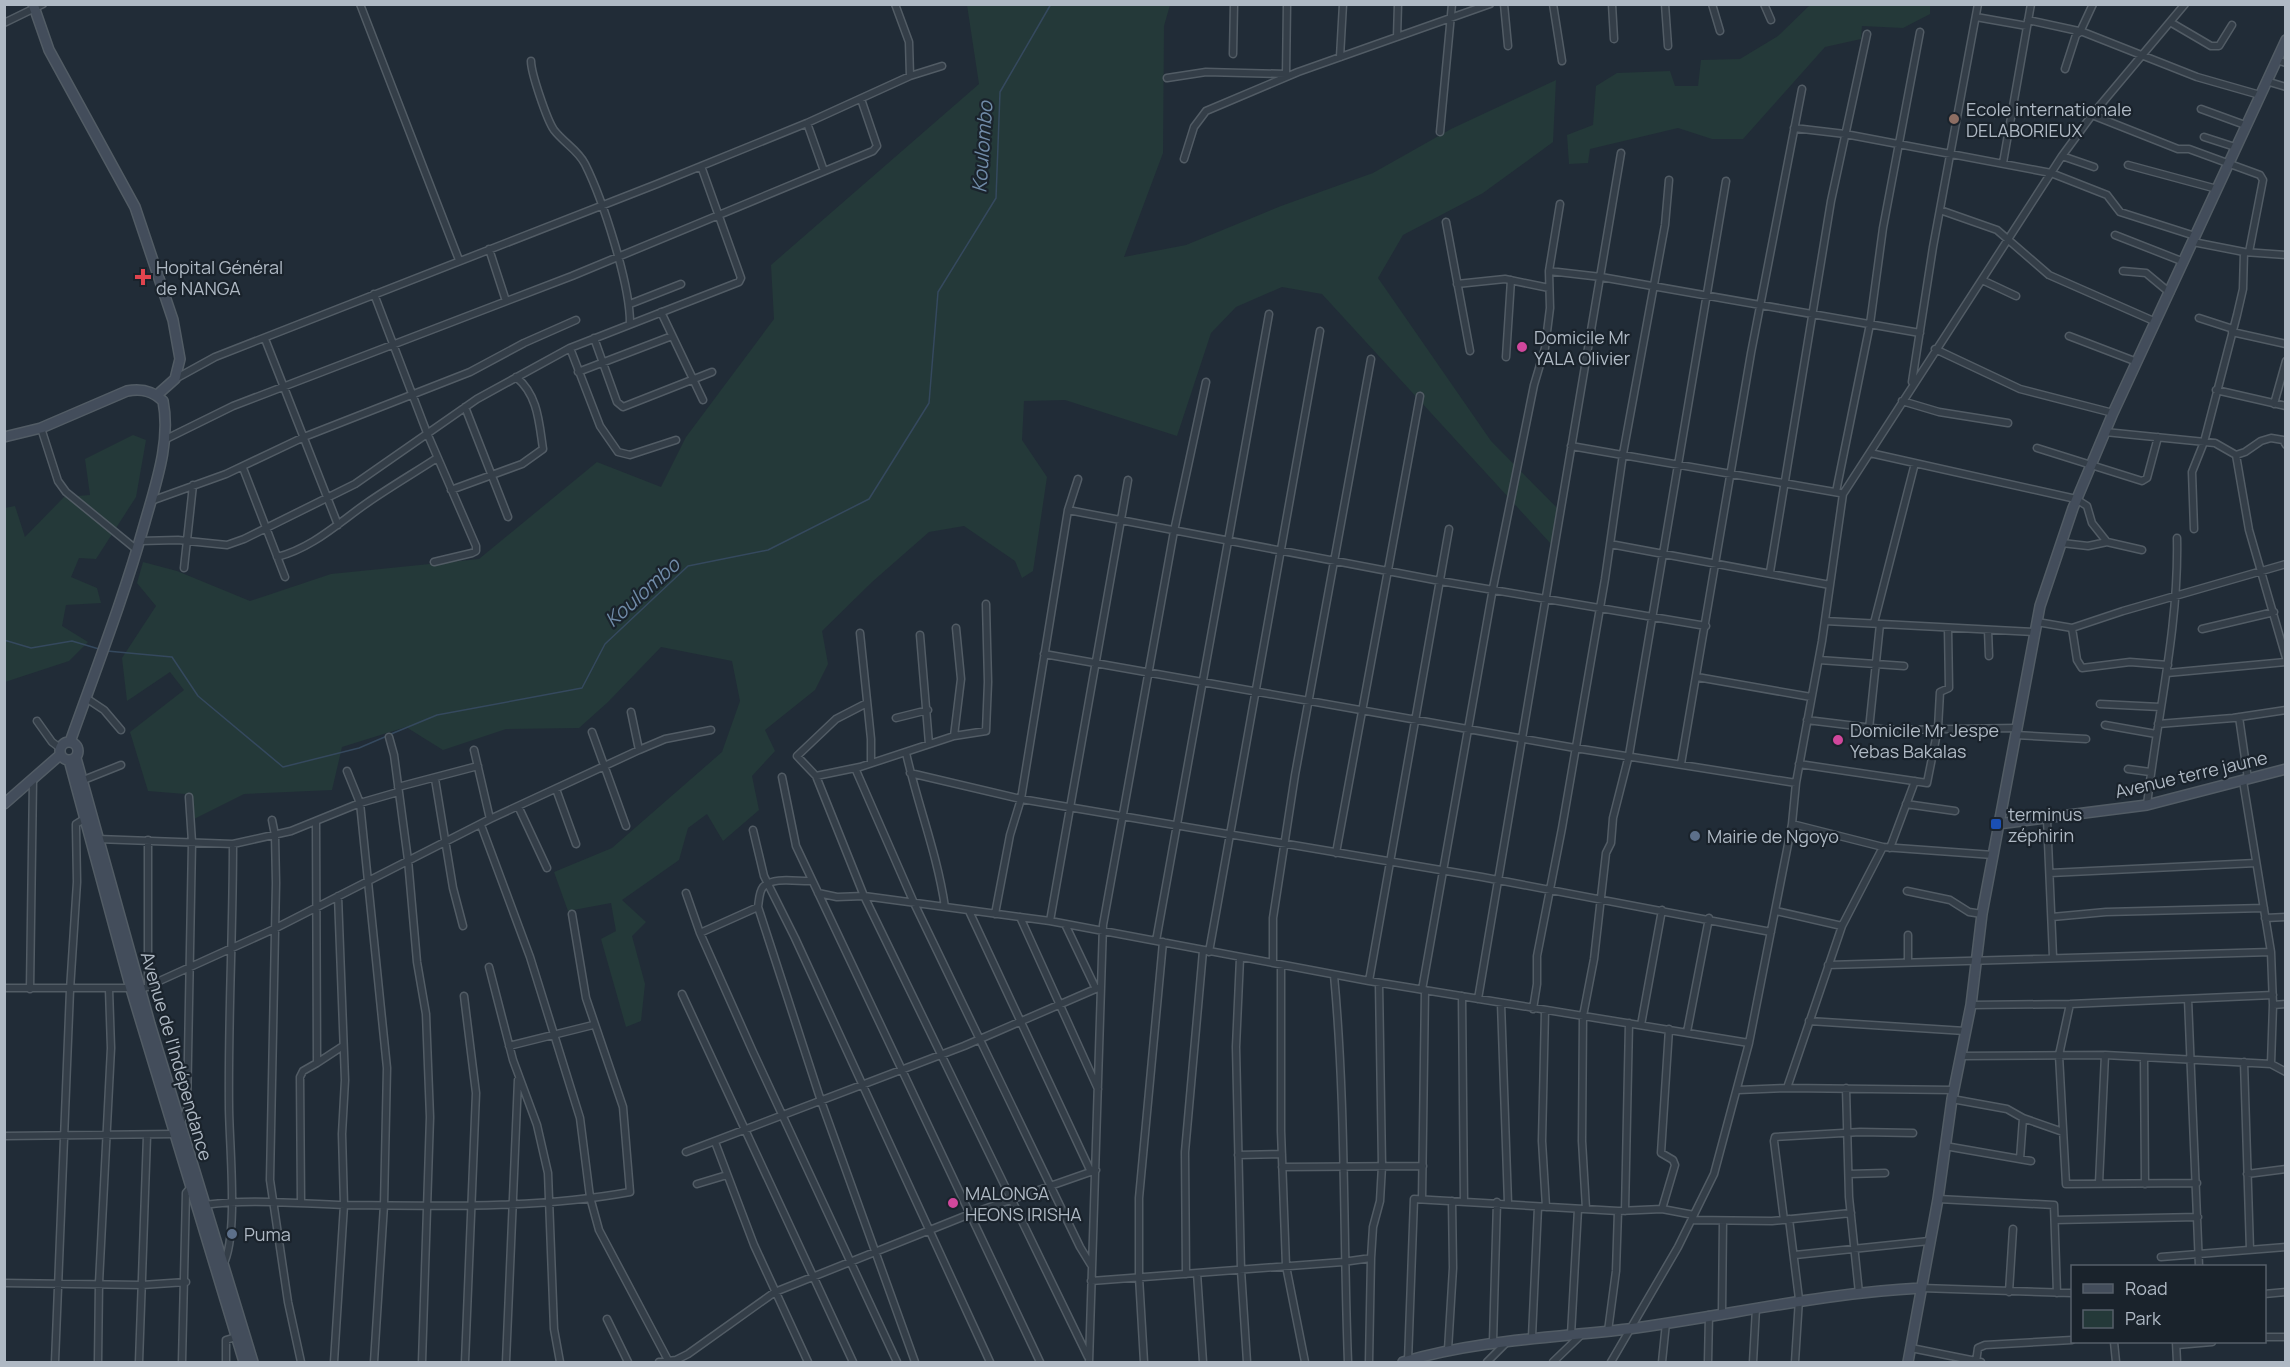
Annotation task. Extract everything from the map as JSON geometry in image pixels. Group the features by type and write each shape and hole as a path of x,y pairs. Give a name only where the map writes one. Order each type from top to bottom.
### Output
{"street":[{"path":"4,23 44,4"},
{"path":"360,4 459,260"},
{"path":"895,4 909,42 910,76"},
{"path":"1233,54 1234,4"},
{"path":"1286,76 1287,4"},
{"path":"1340,57 1343,4"},
{"path":"1397,37 1398,4"},
{"path":"1440,132 1452,4"},
{"path":"1185,159 1194,127 1206,111 1286,76 1490,4"},
{"path":"1504,4 1508,46"},
{"path":"1553,4 1562,61"},
{"path":"1612,4 1614,39"},
{"path":"1665,4 1668,46"},
{"path":"1712,4 1720,31"},
{"path":"1764,4 1771,20"},
{"path":"1912,385 1940,210 1952,155 1978,4"},
{"path":"2003,163 2031,4"},
{"path":"2065,69 2076,35 2080,32 2092,4"},
{"path":"1839,493 1870,453 1935,348 2062,156 2092,115 2185,4"},
{"path":"34,7 49,50 135,207 173,321 180,359 175,379"},
{"path":"1976,18 2027,23 2080,32 2144,54 2197,77 2260,95"},
{"path":"2170,22 2211,46 2219,46 2232,25"},
{"path":"1613,1362 1629,1328 1678,1247 1714,1174 1749,1043 1792,824 1799,764 1825,621 1839,493 1870,324 1883,228 1920,32"},
{"path":"1770,572 1845,134 1867,34"},
{"path":"1908,1362 1938,1199 1953,1094 1971,1005 1992,855 2036,627 2076,499 2245,125 2266,81 2281,61 2286,40"},
{"path":"531,61 531,70 548,119 555,131 582,159 602,206 630,304 630,323"},
{"path":"157,395 175,379 215,357 602,206 807,123 910,76 942,66"},
{"path":"1167,78 1206,72 1286,76"},
{"path":"2266,81 2286,87"},
{"path":"1681,764 1761,305 1802,89"},
{"path":"166,439 233,406 720,216 876,148 861,99"},
{"path":"2201,109 2245,125"},
{"path":"2092,115 2178,149 2189,149 2229,161 2260,175 2263,180 2247,252 2243,289 2204,442 2195,462 2191,484 2194,529"},
{"path":"807,123 824,171"},
{"path":"1794,128 1845,134 2051,173 2107,195 2120,212 2194,239 2247,252 2286,255"},
{"path":"2204,136 2235,147"},
{"path":"1478,999 1545,597 1602,277 1621,153"},
{"path":"2062,156 2094,167"},
{"path":"2128,165 2217,189"},
{"path":"41,428 58,481 66,492 139,545 185,540 227,544 266,529 356,484 465,407 570,348 741,280 701,166"},
{"path":"1533,1009 1537,984 1537,956 1551,892 1600,607 1623,454 1665,225 1669,180"},
{"path":"1553,1362 1576,1335 1582,1209 1583,1016 1602,899 1606,853 1611,843 1613,818 1629,755 1726,181"},
{"path":"1422,1199 1424,990 1493,588 1531,396 1545,348 1549,271 1560,204"},
{"path":"1940,210 1997,230 2009,238 2049,275 2156,322"},
{"path":"1446,222 1470,351"},
{"path":"2115,235 2184,262"},
{"path":"489,249 506,301"},
{"path":"1549,271 1602,277 1920,333"},
{"path":"2123,271 2146,273 2170,292"},
{"path":"1457,284 1475,280 1511,280 1549,288"},
{"path":"1506,357 1511,280"},
{"path":"1982,280 2016,296"},
{"path":"630,304 681,284"},
{"path":"374,294 414,393 427,433 476,551 434,562"},
{"path":"660,312 703,400"},
{"path":"1144,1362 1139,1277 1139,1198 1159,941 1201,681 1269,314"},
{"path":"2199,318 2286,344"},
{"path":"152,501 243,468 304,437 470,372 524,343 576,320"},
{"path":"1186,1274 1185,1152 1206,951 1282,551 1320,331"},
{"path":"578,372 672,336"},
{"path":"2069,336 2137,362"},
{"path":"594,338 617,402 623,408 712,372"},
{"path":"265,339 338,525"},
{"path":"570,348 600,426 618,452 630,454 676,440"},
{"path":"1935,348 2020,389 2113,413"},
{"path":"1273,963 1273,918 1308,700 1371,359"},
{"path":"2274,404 2286,361"},
{"path":"450,490 522,464 543,448 531,392 516,377"},
{"path":"1089,1360 1094,1171 1100,1092 1098,988 1103,930 1174,531 1206,382"},
{"path":"4,437 41,428 127,391 139,389 157,395 163,401 166,439 152,501 102,657 70,742"},
{"path":"2217,390 2286,406"},
{"path":"1336,853 1420,396"},
{"path":"1902,401 1939,412 2008,423"},
{"path":"465,407 508,517"},
{"path":"2105,432 2204,442 2227,448 2236,454 2247,519 2286,658"},
{"path":"2037,448 2142,481 2147,478 2158,437"},
{"path":"2236,454 2271,438 2283,440 2286,446"},
{"path":"1571,446 1839,493"},
{"path":"1870,453 2076,499 2087,506 2092,523 2107,542"},
{"path":"277,557 296,552 437,458"},
{"path":"1869,729 1876,663 1877,623 1916,463"},
{"path":"243,468 285,577"},
{"path":"995,914 1010,835 1021,799 1068,510 1078,479"},
{"path":"1050,921 1068,807 1128,480"},
{"path":"184,567 185,540 193,485"},
{"path":"1068,510 1440,581 1493,588 1706,626"},
{"path":"1369,981 1449,529"},
{"path":"2147,805 2150,772 2167,674 2175,596 2177,538"},
{"path":"2062,543 2088,546 2107,542 2142,550"},
{"path":"1610,544 1830,585"},
{"path":"1825,621 1988,630 2036,627 2072,628 2286,564"},
{"path":"816,776 855,768 906,753 954,735 983,732 987,728 986,604"},
{"path":"2202,629 2274,612"},
{"path":"954,735 961,679 956,628"},
{"path":"1799,764 1925,783 1928,780 1938,728 1940,692 1949,688 1948,628"},
{"path":"2072,628 2077,660 2082,668 2130,662 2168,665"},
{"path":"1988,630 1989,656"},
{"path":"860,633 871,739 871,763"},
{"path":"920,635 929,744"},
{"path":"1044,654 1575,748 1796,783"},
{"path":"1819,660 1904,666"},
{"path":"2167,674 2286,662"},
{"path":"1696,677 1811,697"},
{"path":"86,698 104,710 121,730"},
{"path":"867,703 836,719 797,756 816,776 833,827 864,896 1089,1360"},
{"path":"2100,704 2160,707"},
{"path":"896,718 927,710"},
{"path":"2158,724 2239,717 2286,710"},
{"path":"631,712 639,750"},
{"path":"2239,717 2256,862 2271,952 2273,995 2271,1064"},
{"path":"1807,720 1869,729 1938,728 2086,739"},
{"path":"4,804 33,780 60,751 64,743 70,742 78,748 72,759 60,751 37,721"},
{"path":"2105,725 2156,734"},
{"path":"4,988 70,990 140,988 188,969 274,929 490,819 605,765 665,739 711,730"},
{"path":"592,732 626,826"},
{"path":"389,737 408,860 417,962 426,1014 430,1117 422,1362"},
{"path":"474,750 490,819"},
{"path":"906,753 910,773 928,827 945,907"},
{"name":"Avenue de l'Indépendance","path":"72,759 81,782 203,1205 253,1362"},
{"name":"Avenue de l'Indépendance","path":"72,759 84,819 140,988 175,1134 244,1362"},
{"path":"81,782 121,765"},
{"path":"96,839 233,844 275,835 316,822 360,803 478,766"},
{"path":"855,768 914,903 1050,1185 1092,1266"},
{"path":"2128,769 2150,772"},
{"name":"Avenue terre jaune","path":"1998,824 2147,805 2286,769"},
{"path":"347,771 360,803 387,1068 384,1205 374,1362"},
{"path":"910,773 1021,799 1392,861 1551,892 1708,918 1771,932"},
{"path":"782,777 796,846 1040,1362"},
{"path":"435,779 453,888 463,926"},
{"path":"30,988 33,780"},
{"path":"1787,1088 1842,926 1887,848 1915,781"},
{"path":"556,789 576,844"},
{"path":"180,1124 187,1109 192,842 189,797"},
{"path":"1906,804 1955,811"},
{"path":"518,806 547,868"},
{"path":"55,1362 70,990 77,882 76,824 84,819"},
{"path":"2047,819 2053,957"},
{"path":"272,820 275,835 270,1167 288,1302 301,1362"},
{"path":"316,822 317,1063"},
{"path":"1792,824 1887,848 1992,855"},
{"path":"481,825 519,926 580,1118 590,1197 599,1230 668,1361"},
{"path":"753,830 760,865 990,1362"},
{"path":"140,988 148,840"},
{"path":"222,1266 230,1247 229,1104 233,844"},
{"path":"2050,873 2256,862"},
{"path":"812,881 783,880 769,884 761,890 758,907 821,1101 915,1362"},
{"path":"1907,891 1950,900 1969,912 1982,914"},
{"path":"686,893 700,933 897,1362"},
{"path":"819,893 837,897 864,896 1050,921 1379,983 1749,1043"},
{"path":"334,1362 344,1205 343,1046 338,896"},
{"path":"700,933 758,907"},
{"path":"2052,916 2264,908"},
{"path":"1641,1025 1662,910"},
{"path":"969,911 1094,1171"},
{"path":"1776,911 1842,926"},
{"path":"203,1205 273,1202 471,1206 551,1202 631,1190 623,1107 593,1025 581,979 572,914"},
{"path":"1020,917 1058,1005 1100,1092"},
{"path":"2265,918 2286,917"},
{"path":"1687,1032 1708,918"},
{"path":"1065,924 1098,988"},
{"path":"1908,935 1908,961"},
{"path":"1828,964 2271,952"},
{"path":"1240,958 1236,1047 1241,1270 1247,1362"},
{"path":"1281,965 1282,1167 1286,1266 1305,1362"},
{"path":"489,967 509,1046 543,1146 551,1202 554,1329 560,1362"},
{"path":"1334,975 1340,1037 1344,1167 1343,1263 1348,1362"},
{"path":"1369,1362 1373,1227 1380,1201 1382,1166 1379,983"},
{"path":"686,1152 942,1054 1098,988"},
{"path":"98,1362 99,1283 111,1048 109,989"},
{"path":"682,994 853,1362"},
{"path":"1971,1005 2070,1004 2273,995"},
{"path":"464,996 476,1093 465,1362"},
{"path":"1462,996 1464,1202"},
{"path":"2188,999 2199,1265"},
{"path":"1501,1003 1508,1203"},
{"path":"2070,1004 2059,1055 2066,1184 2197,1183"},
{"path":"2273,1005 2286,1004"},
{"path":"1545,1011 1542,1142 1546,1207"},
{"path":"1809,1021 1965,1031"},
{"path":"1608,1331 1622,1211 1629,1023"},
{"path":"509,1046 593,1025"},
{"path":"1662,1209 1675,1165 1673,1160 1660,1153 1669,1029"},
{"path":"301,1203 300,1077 303,1071 343,1046"},
{"path":"2099,1183 2105,1055"},
{"path":"1960,1056 2105,1055 2271,1064 2286,1072"},
{"path":"2144,1058 2145,1184"},
{"path":"2244,1062 2250,1251"},
{"path":"506,1362 519,1077"},
{"path":"1738,1090 1846,1088 1953,1094 2007,1109 2023,1118 2063,1132"},
{"path":"1846,1088 1851,1213 1859,1293"},
{"path":"2020,1159 2023,1118"},
{"path":"1795,1362 1799,1299 1795,1255 1774,1139 1777,1136 1847,1133 1913,1134"},
{"path":"4,1136 175,1134"},
{"path":"140,1362 147,1136"},
{"path":"715,1142 775,1292 808,1362"},
{"path":"1945,1146 2031,1161"},
{"path":"1238,1155 1282,1154"},
{"path":"1282,1167 1423,1166"},
{"path":"2247,1174 2286,1169"},
{"path":"659,1362 676,1360 688,1354 775,1292 970,1214 1094,1171"},
{"path":"1849,1174 1885,1173"},
{"path":"697,1184 727,1175"},
{"path":"182,1362 186,1282 186,1193 191,1187"},
{"path":"1851,1213 1787,1219 1723,1221 1693,1217 1662,1209 1622,1211 1538,1207 1497,1202 1422,1199 1412,1201 1406,1362 1448,1350 1493,1342 1576,1335 1665,1323 1799,1299 1921,1288 2071,1293"},
{"path":"1938,1199 2052,1204 2055,1209 2057,1293"},
{"path":"1448,1350 1453,1268 1452,1201"},
{"path":"1493,1342 1497,1202"},
{"path":"1532,1337 1538,1207"},
{"path":"2055,1220 2198,1217"},
{"path":"1722,1312 1723,1221"},
{"path":"2009,1292 2013,1229"},
{"path":"1795,1255 1929,1241"},
{"path":"2161,1257 2198,1256 2286,1247"},
{"path":"1091,1281 1343,1263 1371,1258"},
{"path":"1197,1273 1203,1362"},
{"path":"4,1283 142,1285 186,1282"},
{"path":"2266,1294 2286,1292"},
{"path":"1753,1362 1756,1308"},
{"path":"1708,1362 1709,1315"},
{"path":"607,1319 627,1362"},
{"path":"1662,1362 1665,1323"},
{"path":"226,1362 226,1340 237,1337"},
{"path":"2266,1337 2286,1337"},
{"path":"1487,1362 1509,1340"},
{"path":"1976,1362 1978,1348 1985,1345 2071,1340"},
{"path":"2114,1343 2116,1362"},
{"path":"2176,1343 2177,1362"},
{"path":"1911,1348 1980,1362"},
{"path":"1428,1362 1438,1353"}],"green space":[{"path":"967,5 1170,5 1164,26 1163,153 1124,257 1186,245 1281,206 1373,173 1451,129 1556,80 1553,142 1483,193 1403,235 1378,278 1491,441 1562,513 1552,545 1322,294 1282,287 1236,307 1211,333 1177,436 1065,400 1024,401 1022,440 1047,477 1033,571 1022,578 1015,561 964,526 929,532 872,582 822,631 828,664 815,690 765,730 775,751 752,776 759,810 723,841 707,814 688,828 679,860 622,900 646,922 632,936 645,984 641,1021 626,1027 601,939 616,931 611,903 568,911 554,872 612,848 722,752 740,701 732,661 661,647 608,702 579,728 506,729 443,750 406,727 342,747 332,790 244,794 190,821 185,794 148,791 130,732 184,690 170,672 127,701 122,658 156,606 137,583 143,562 177,571 250,601 331,574 479,559 597,462 661,487 686,437 774,319 771,265 979,84"},
{"path":"1810,5 1930,5 1930,14 1903,28 1862,26 1861,39 1825,47 1743,139 1712,139 1678,128 1590,149 1588,163 1569,164 1567,135 1593,125 1596,86 1617,73 1670,71 1675,86 1698,86 1701,60 1740,59 1778,36"},
{"path":"133,435 146,440 136,497 96,559 79,558 71,577 97,588 101,603 66,605 62,626 88,642 69,661 5,682 5,508 15,506 25,537 64,497 90,495 85,459"}],"waterway":[{"name":"Koulombo","path":"391,734 437,715 582,688 605,644 688,566 768,550 869,499 929,403 938,292 996,198 1000,92 1051,4"},
{"name":"Koulombo","path":"4,640 31,648 72,641 99,649"},
{"name":"Koulombo","path":"107,651 172,657 198,696 283,767 359,748 387,736"}],"place":[{"name":"Ecole internationale DELABORIEUX","path":"1954,119"},
{"name":"Hopital Général de NANGA","path":"143,277"},
{"name":"Domicile Mr YALA Olivier","path":"1522,347"},
{"name":"Domicile Mr Jespe Yebas Bakalas","path":"1838,740"},
{"name":"terminus zéphirin","path":"1996,824"},
{"name":"Mairie de Ngoyo","path":"1695,836"},
{"name":"MALONGA HEONS IRISHA","path":"953,1203"},
{"name":"Puma","path":"232,1234"}]}
